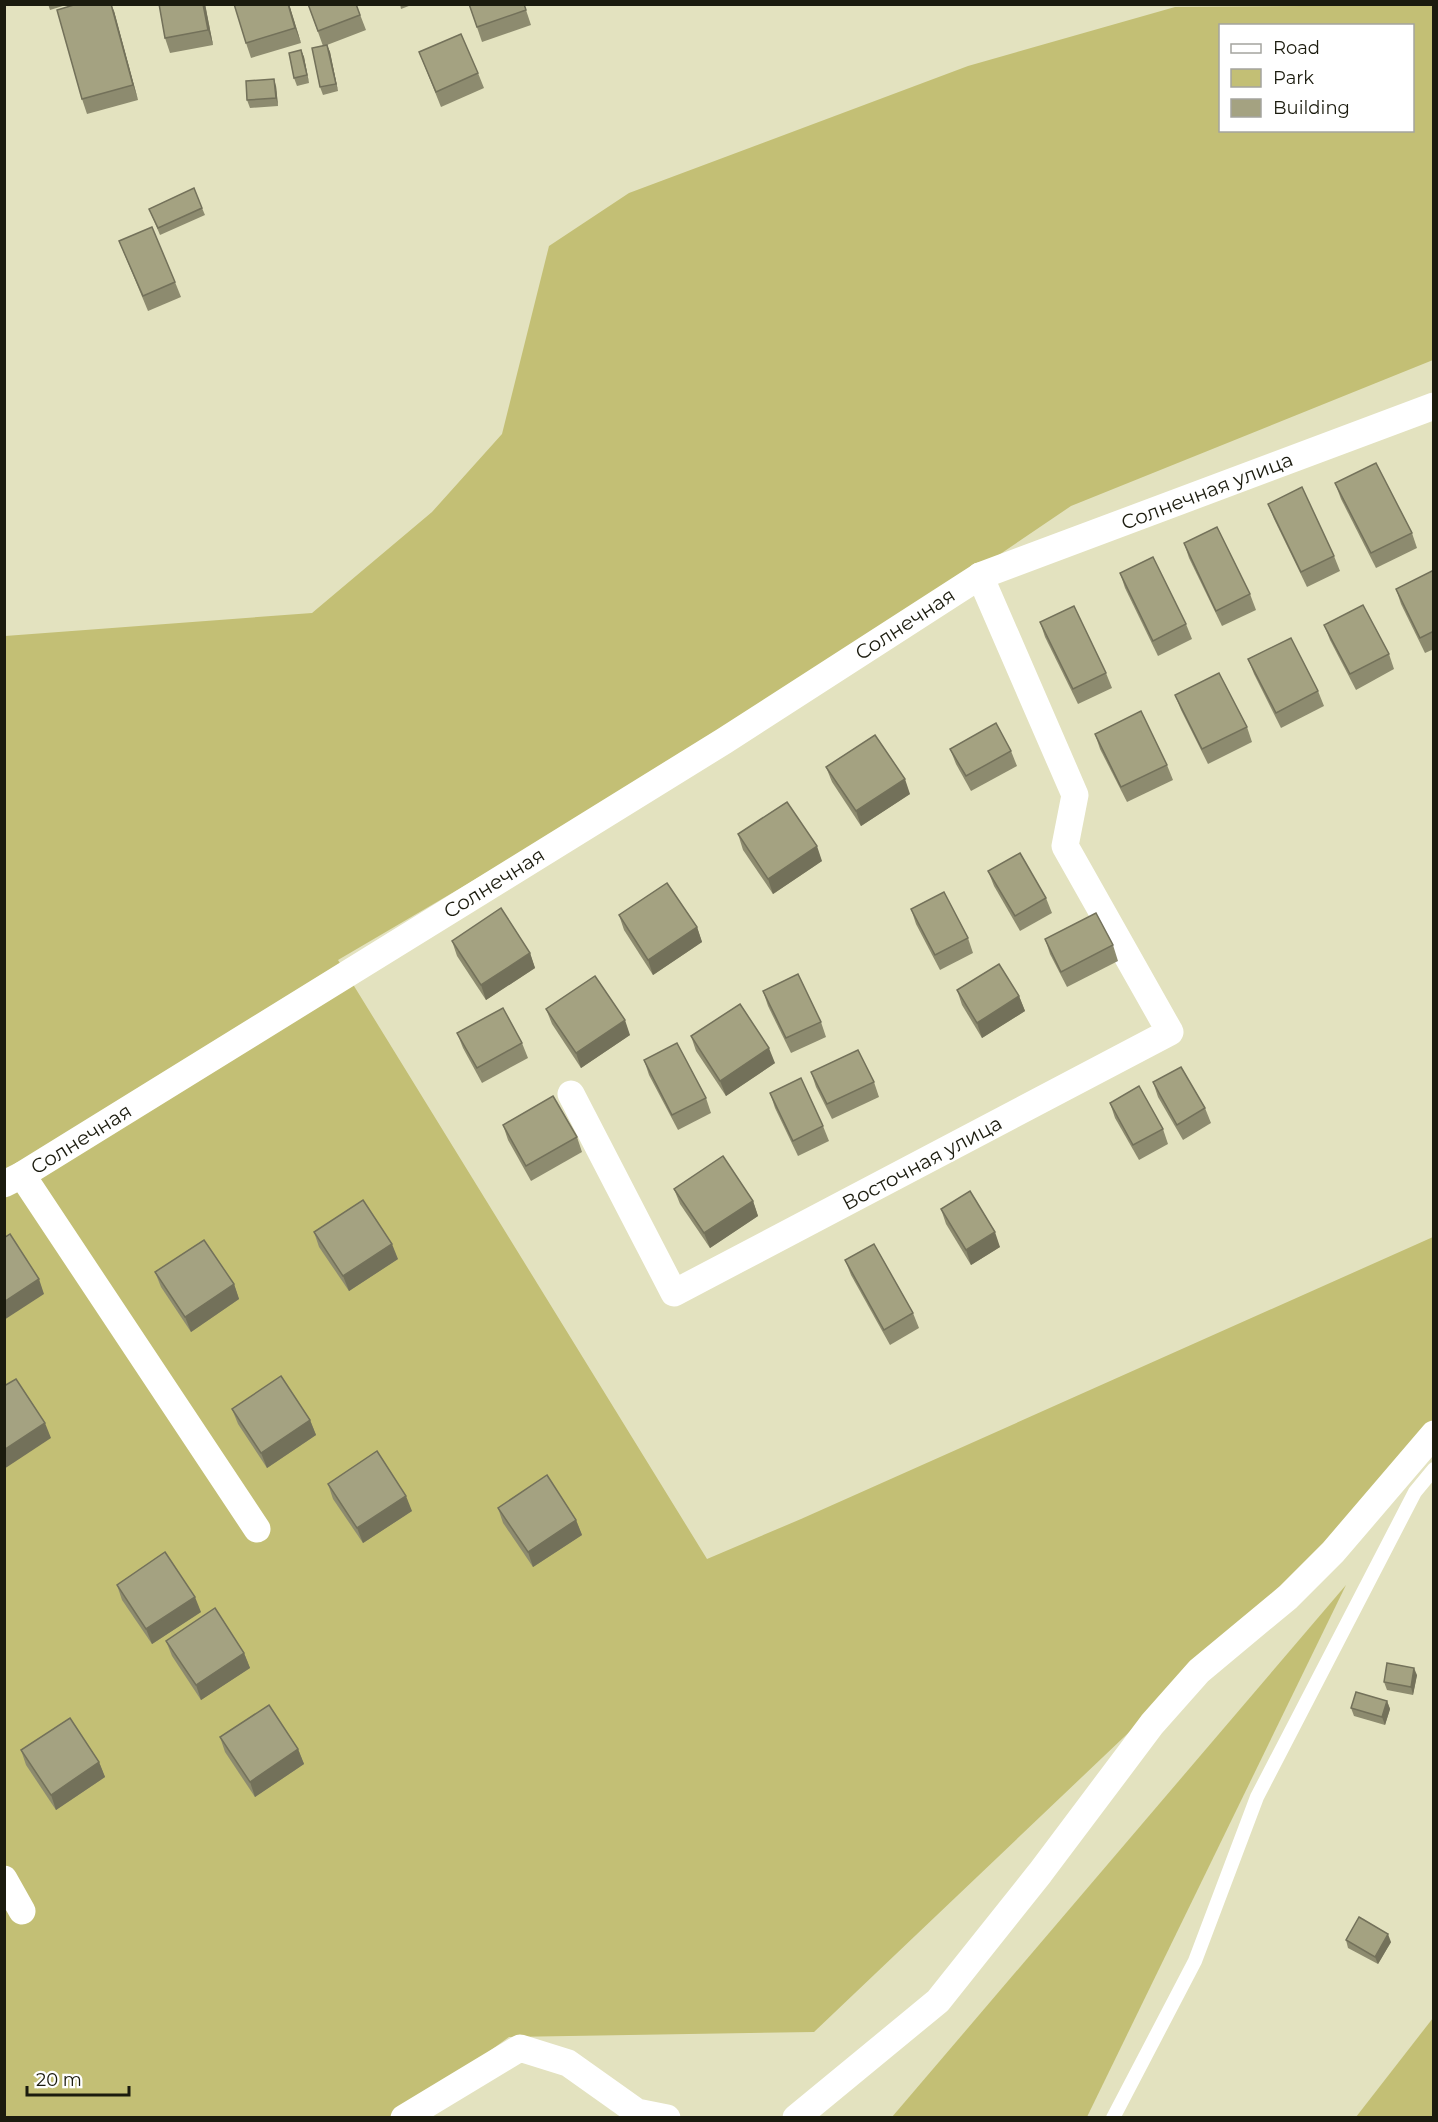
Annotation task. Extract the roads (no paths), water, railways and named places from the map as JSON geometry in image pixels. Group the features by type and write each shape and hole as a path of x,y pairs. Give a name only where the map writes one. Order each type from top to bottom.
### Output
{"street":[{"name":"Солнечная улица","path":"980,576 1434,406"},
{"name":"Восточная улица","path":"571,1094 674,1293 1170,1032 1065,846 1075,795 980,576"},
{"name":"Солнечная","path":"13,1179 724,741 980,576"},
{"path":"13,1179 257,1529"},
{"path":"796,2118 939,2001 1040,1873 1152,1724 1199,1671 1288,1597 1333,1552 1434,1434"},
{"path":"4,1879 22,1911"},
{"path":"404,2118 520,2048 568,2063 637,2112 666,2118"}],"lane":[{"path":"1113,2118 1196,1960 1257,1797 1415,1492 1434,1469"}]}
